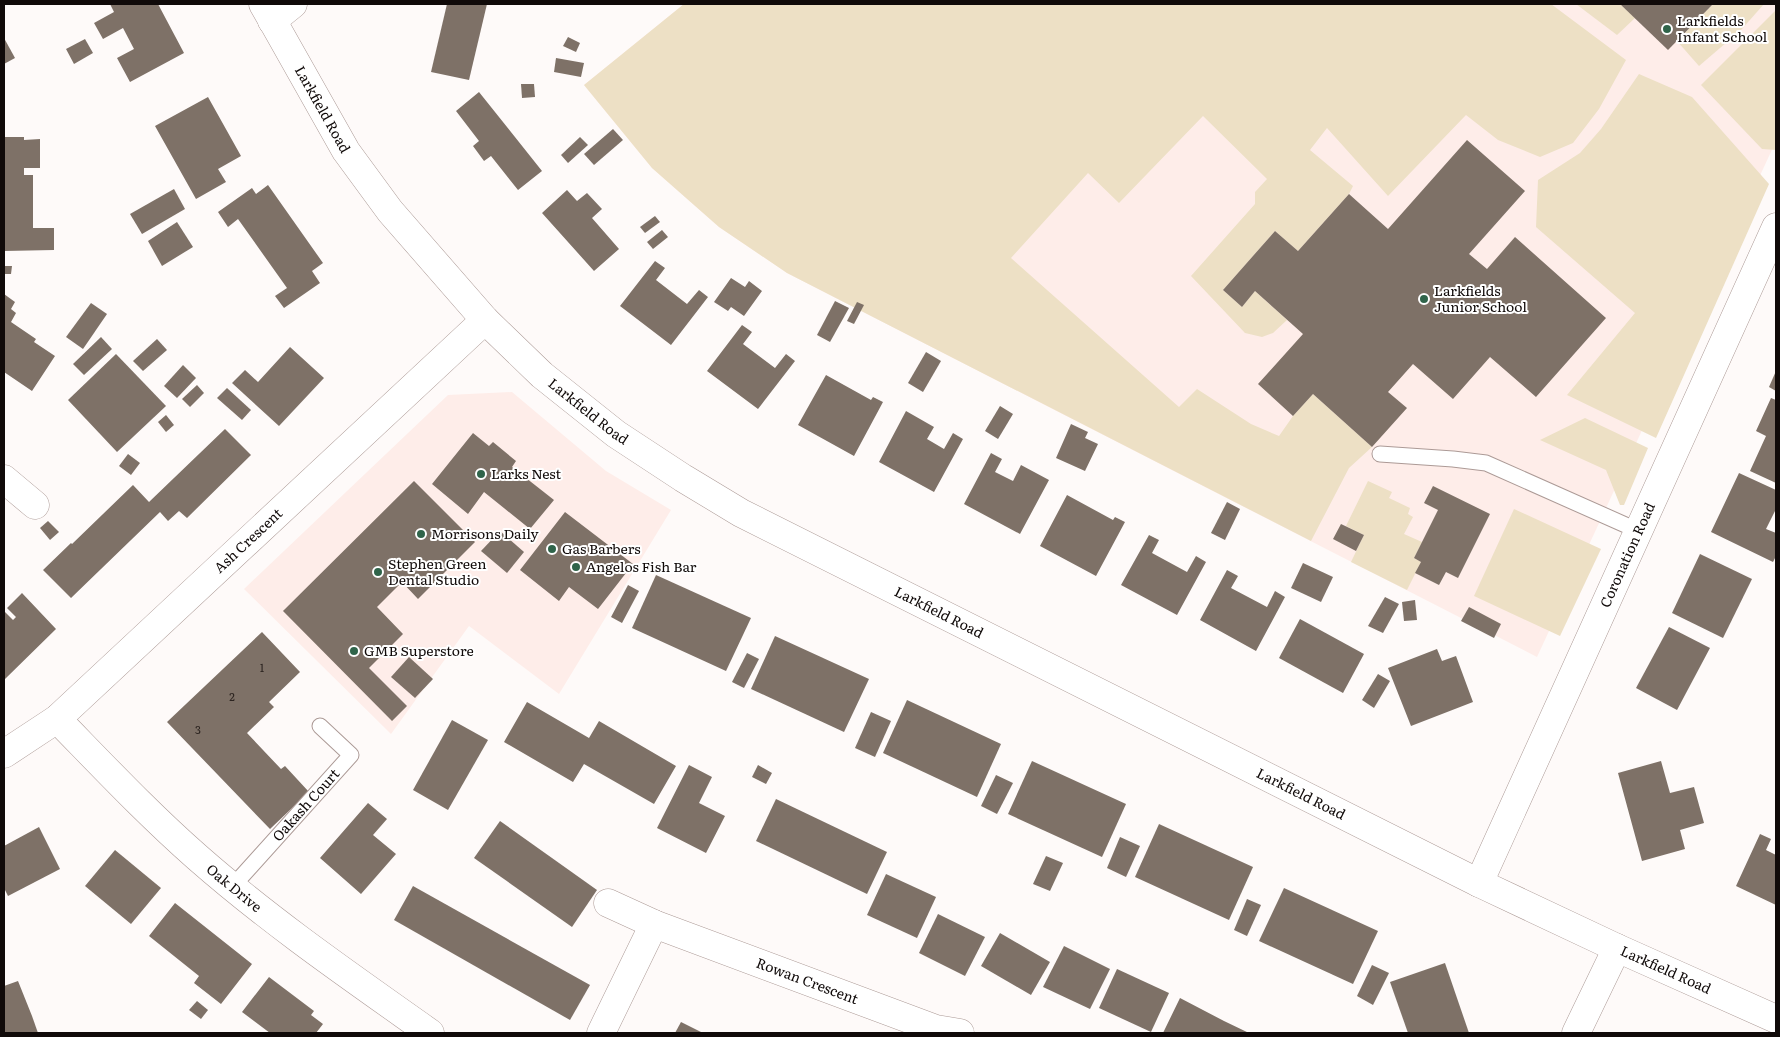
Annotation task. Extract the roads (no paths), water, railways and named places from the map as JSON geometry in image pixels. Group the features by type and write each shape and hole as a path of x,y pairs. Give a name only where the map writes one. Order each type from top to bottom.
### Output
{"street":[{"path":"267,12 294,4"},
{"name":"Larkfield Road","path":"267,12 346,151 390,211 486,320 542,375 616,434 683,478 742,513 1479,884 1776,1019"},
{"name":"Coronation Road","path":"1479,884 1776,227"},
{"name":"Ash Crescent","path":"4,754 57,719 486,320"},
{"path":"4,479 35,505"},
{"name":"Oak Drive","path":"57,719 132,796 198,858 314,952 430,1033"},
{"name":"Rowan Crescent","path":"608,903 654,924 936,1028 960,1033"},
{"path":"601,1033 654,924"},
{"path":"1576,1033 1617,948"}],"lane":[{"path":"1380,454 1454,458 1486,463 1639,530"},
{"name":"Oakash Court","path":"233,886 351,755 320,726"}],"place":[{"name":"Larkfields Infant School","path":"1667,29"},
{"name":"Larkfields Junior School","path":"1424,299"},
{"name":"Larks Nest","path":"481,474"},
{"name":"Morrisons Daily","path":"421,534"},
{"name":"Gas Barbers","path":"552,549"},
{"name":"Angelos Fish Bar","path":"576,567"},
{"name":"Stephen Green Dental Studio","path":"378,572"},
{"name":"GMB Superstore","path":"354,651"}]}
